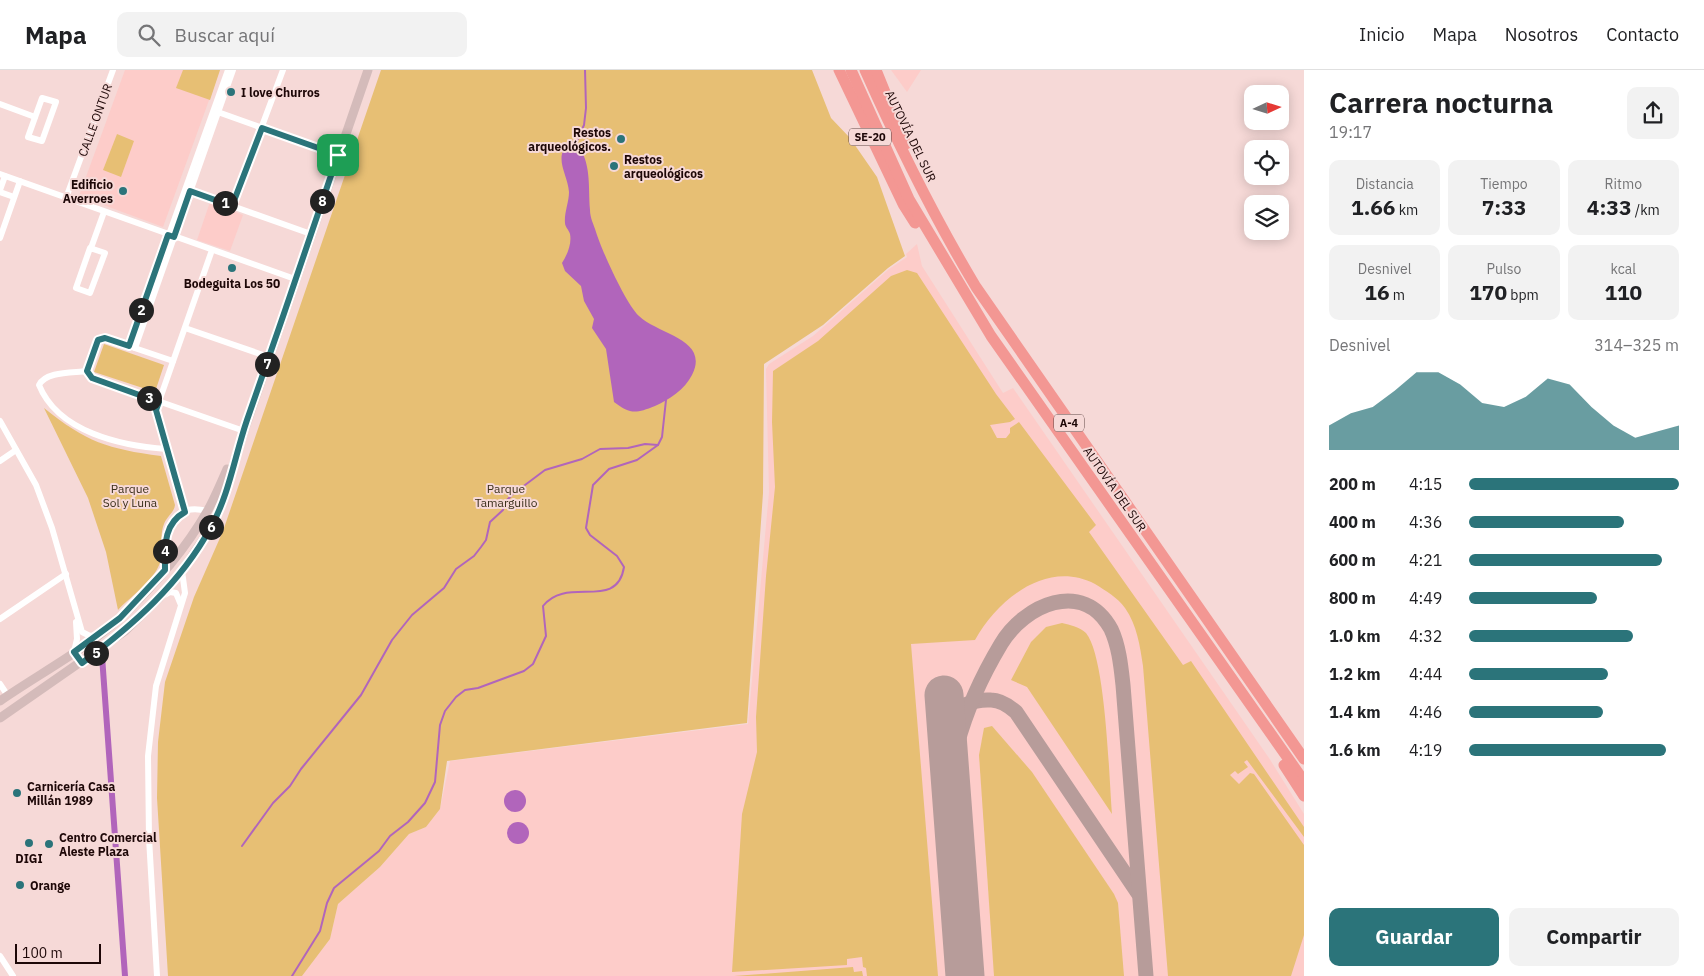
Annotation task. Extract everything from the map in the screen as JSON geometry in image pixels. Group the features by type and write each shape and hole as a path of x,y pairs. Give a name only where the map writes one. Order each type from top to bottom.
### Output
{"highway":[{"name":"SE-20","path":"839,70 903,204 946,274 991,336"},
{"name":"AUTOVÍA DEL SUR","path":"851,70 887,155 909,199 991,336 1304,781"},
{"name":"AUTOVÍA DEL SUR","path":"865,70 901,150 945,235 976,287 1304,759"},
{"name":"SE-20","path":"875,70 911,156 942,217 945,235"},
{"path":"1194,625 1304,796"}],"street":[{"name":"CALLE ONTUR","path":"66,198 113,70"},
{"path":"171,236 190,191 228,70"},
{"path":"132,347 216,111 234,70"},
{"path":"232,206 283,70"},
{"path":"0,718 82,663 125,631 159,598 203,542 220,508 242,435 368,70"},
{"path":"845,70 887,155"},
{"path":"42,98 56,102 42,141 28,137 35,117 42,98"},
{"path":"0,104 35,117"},
{"path":"216,111 338,155"},
{"path":"14,197 0,191 2,175 295,280"},
{"path":"0,238 20,181"},
{"path":"190,191 311,234"},
{"path":"91,248 104,253 90,293 76,288 104,212"},
{"path":"185,512 156,410 212,250"},
{"path":"185,328 269,357"},
{"path":"87,371 98,340 105,338 174,361"},
{"path":"87,371 92,378 242,435"},
{"path":"87,371 49,376 42,379 39,384 42,392 58,411 88,432 132,445 167,449"},
{"path":"0,421 36,485 66,574 82,632 90,636 98,635"},
{"path":"0,684 4,698 74,652 120,618 165,570 207,511 242,435"},
{"path":"0,461 16,450"},
{"path":"165,570 165,544 169,527 175,517 185,512 201,509 207,511"},
{"path":"157,976 148,756 156,686 185,594 182,571"},
{"path":"0,619 66,574"},
{"path":"159,598 170,592 176,593 181,606"},
{"path":"71,594 77,639 74,652 82,663"},
{"path":"0,956 13,976"}],"shaded area":[{"path":"125,70 220,70 163,227 79,196"},
{"path":"891,70 921,70 907,92"},
{"path":"570,142 576,142 585,158 591,219 621,289 639,316 648,323 680,339 694,353 696,363 692,375 685,385 666,401 642,410 629,411 614,402 606,349 592,328 594,319 584,301 581,286 565,271 562,263 569,249 570,238 565,223 569,192 562,166 562,154"},
{"path":"210,202 243,215 230,251 197,240"},
{"path":"917,244 922,266 1003,393 1013,388 1269,758 1304,814 1304,976 302,976 330,939 338,904 380,867 409,834 426,827 440,809 450,761 748,724 769,492 766,369 769,364 813,336 889,269 907,257 906,254"},
{"path":"515,790 523,793 526,801 523,809 515,812 507,809 504,801 507,793"},
{"path":"518,822 526,825 529,833 526,841 518,844 510,841 507,833 510,825"}],"green space":[{"path":"183,70 220,70 210,100 176,88"},
{"name":"Parque Tamarguillo","path":"381,70 812,70 831,118 850,138 877,177 905,256 888,268 823,325 764,364 763,493 747,723 447,761 440,809 426,827 409,834 380,867 338,904 330,939 302,976 168,976 157,798 158,742 165,682 194,597 223,531"},
{"path":"117,134 134,141 121,177 103,170"},
{"path":"907,270 917,273 996,394 1015,419 1010,422 990,425 997,438 1006,438 1010,433 1010,428 1019,422 1096,525 1089,532 1183,665 1191,661 1304,827 1304,837 1247,760 1244,762 1248,767 1238,774 1235,771 1230,775 1239,784 1250,773 1254,774 1304,845 1304,935 1291,976 1168,976 1143,666 1137,636 1125,608 1111,594 1095,584 1077,578 1059,576 1042,580 1026,587 1010,598 997,610 975,640 911,644 938,976 867,976 866,968 863,967 862,957 847,959 847,965 732,972 742,814 757,752 756,717 766,576 775,487 772,422 773,371 818,341 891,276"},
{"path":"104,344 164,365 155,392 94,372"},
{"name":"Parque Sol y Luna","path":"44,408 73,429 98,442 112,447 161,456 175,505 163,528 161,559 159,566 149,580 118,610 106,552 88,498"},
{"path":"1062,623 1084,631 1093,646 1102,692 1112,814 1027,687 1011,680 1031,642 1046,627"},
{"path":"992,726 1032,772 1114,894 1118,903 1124,976 994,976 979,755 984,728"},
{"path":"853,967 854,972 862,971 863,976 734,976"}],"waterway":[{"path":"576,143 584,125 586,108 585,70"},
{"path":"292,976 320,931 327,903 334,888 379,851 390,836 408,822 425,803 435,782 440,725 445,711 456,697 465,690 478,688 524,671 533,664 546,636 543,606 553,597 565,593 602,591 612,588 619,580 624,567 617,556 590,535 586,528 593,485 609,469 637,460 658,445 662,437 666,400"},
{"path":"242,846 273,803 290,786 301,769 361,695 392,640 412,615 444,588 456,569 474,556 481,547 486,540 490,522 503,510 506,501 513,494 545,470 582,459 600,449 628,448 645,444 658,445"},
{"path":"102,656 125,976"}],"taxiway":[{"path":"951,794 956,751 965,719 988,668 1011,630 1024,618 1054,603 1070,601 1085,604 1099,613 1114,636 1118,649 1123,685 1146,976"},
{"path":"949,759 947,727 950,717 954,712 972,702 985,700 995,700 1011,708 1016,712 1138,893"}],"runway":[{"path":"944,695 965,976"}],"place":[{"name":"I love Churros","path":"231,92"},
{"name":"Restos arqueológicos.","path":"621,139"},
{"name":"Restos arqueológicos","path":"614,166"},
{"name":"Edificio Averroes","path":"123,191"},
{"name":"Bodeguita Los 50","path":"232,268"},
{"name":"Carnicería Casa Millán 1989","path":"17,793"},
{"name":"DIGI","path":"29,843"},
{"name":"Centro Comercial Aleste Plaza","path":"49,844"},
{"name":"Orange","path":"20,885"}],"route":[{"path":"262,128 338,155 244,431 220,508 212,526 182,571 159,598 125,631 82,663 74,652 120,618 165,570 165,544 169,527 175,517 185,512 156,410 159,402 92,378 87,371 98,340 105,338 129,346 168,235 174,237 190,191 232,206 262,128"}]}
